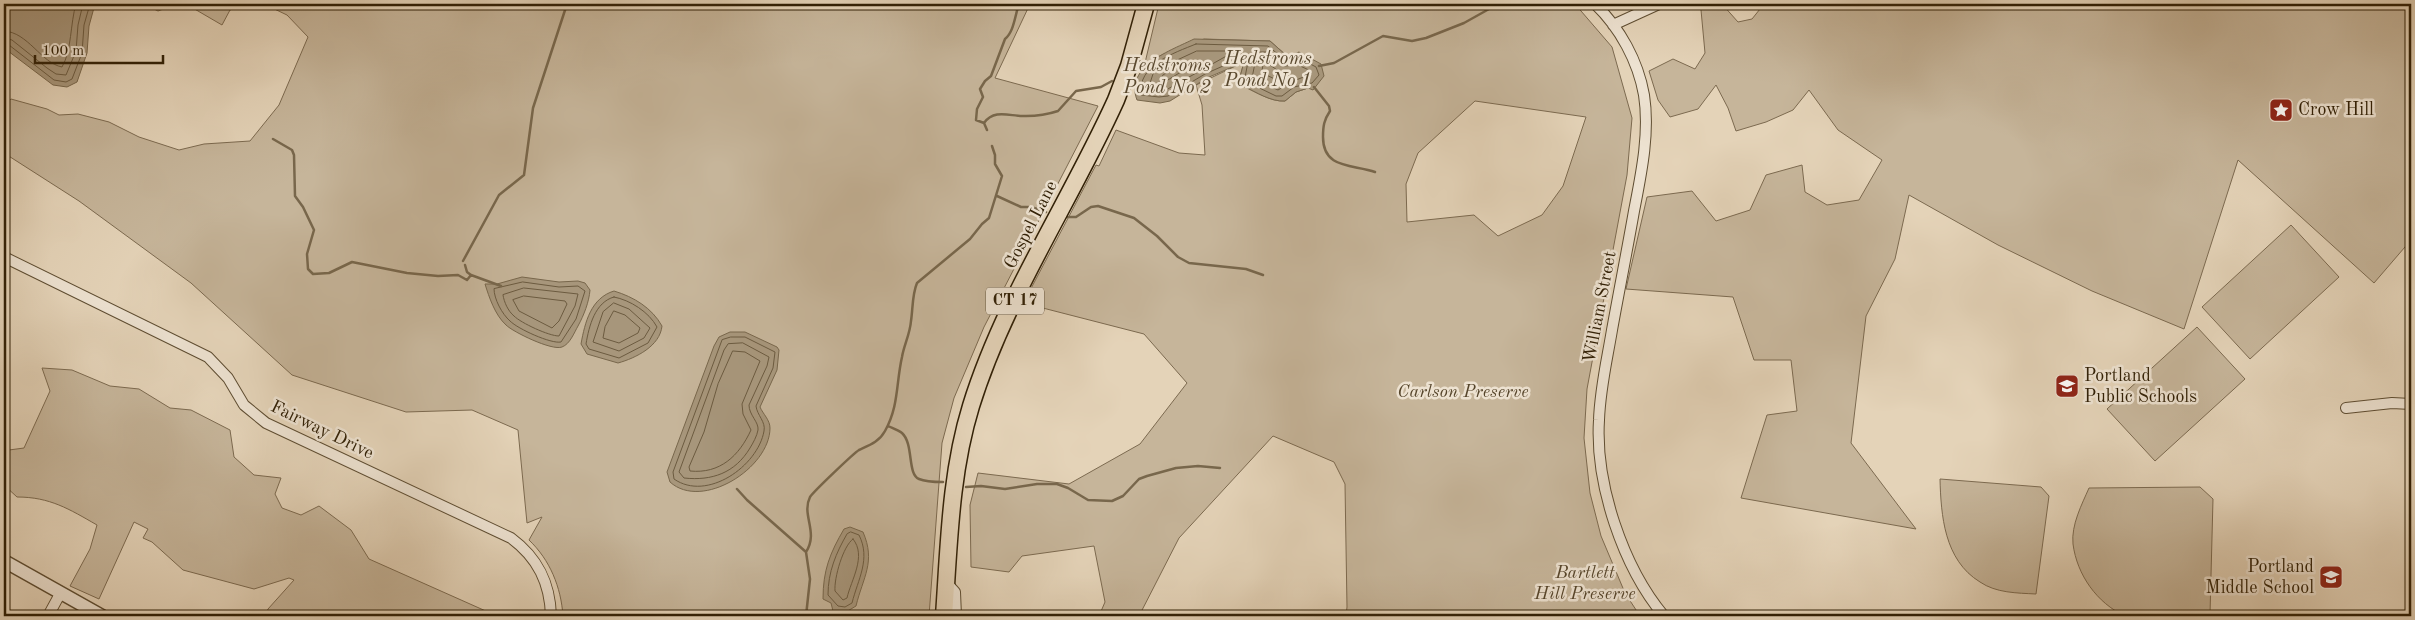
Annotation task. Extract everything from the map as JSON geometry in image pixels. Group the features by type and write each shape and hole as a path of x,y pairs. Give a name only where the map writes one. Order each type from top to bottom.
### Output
{"main road":[{"name":"Gospel Lane","path":"944,616 958,457 978,384 1007,318 1116,100 1129,66 1146,4"}],"street":[{"name":"William Street","path":"1595,4 1614,25 1633,58 1644,96 1645,139 1639,184 1602,382 1599,422 1602,469 1614,521 1635,574 1664,616"},
{"path":"1614,25 1626,17 1659,4"},
{"name":"Fairway Drive","path":"4,257 208,357 223,371 244,405 266,422 511,538 530,553 540,568 548,586 550,616"},
{"path":"2346,408 2392,403 2411,404"},
{"path":"4,561 102,616"},
{"path":"946,582 955,592 956,616"},
{"path":"48,616 60,594"}],"green space":[{"path":"144,4 177,4 158,11"},
{"path":"186,4 244,4 230,10 222,25"},
{"path":"264,4 1030,4 995,78 1098,106 984,327 954,398 942,443 929,616 563,616 560,595 553,575 543,556 529,540 542,517 527,523 518,430 472,410 406,412 292,375 191,283 79,201 4,153 4,105 11,99 47,109 59,115 78,114 109,122 139,137 179,150 204,144 250,141 279,105 308,37 287,15"},
{"path":"1159,4 1575,4 1612,47 1632,118 1627,175 1587,389 1584,438 1590,493 1601,536 1625,593 1640,616 1346,616 1345,484 1334,462 1273,436 1179,538 1139,616 1099,616 1105,602 1094,546 1022,556 1009,572 971,567 970,505 978,473 1069,484 1140,444 1187,383 1144,334 1035,306 1026,298 1096,165 1099,166 1116,130 1179,153 1205,155 1202,105 1196,85 1244,62 1240,77 1243,86 1264,96 1274,100 1285,101 1296,92 1308,88 1287,56 1270,41 1204,39 1152,59 1144,67","holes":["1475,101 1586,117 1563,186 1542,215 1498,236 1474,215 1407,222 1406,184 1418,153"]},
{"path":"1706,4 1722,4 1738,22 1752,19 1764,4 2411,4 2411,240 2374,283 2238,160 2184,329 2092,291 1998,245 1909,195 1895,259 1866,316 1851,443 1916,529 1741,498 1767,415 1797,411 1791,360 1754,360 1733,297 1626,289 1647,197 1692,191 1716,221 1750,210 1766,175 1802,165 1805,192 1827,205 1859,200 1882,160 1838,130 1809,90 1793,110 1766,122 1736,131 1728,108 1716,85 1698,109 1670,117 1658,100 1649,71 1673,59 1695,69 1705,53 1701,10"},
{"path":"2291,225 2339,277 2250,359 2202,307"},
{"path":"2197,327 2245,379 2155,461 2107,409"},
{"path":"42,368 72,370 110,386 139,389 170,408 191,410 230,430 234,457 254,475 281,478 275,494 282,508 301,515 319,506 351,530 369,559 497,616 265,616 268,609 294,580 289,578 254,589 183,570 152,542 143,538 148,529 134,522 99,599 70,586 90,549 97,525 59,505 39,499 17,497 4,485 4,448 9,450 24,448 50,391"},
{"path":"1940,479 2041,487 2049,496 2036,594 2007,592 1986,586 1968,573 1959,562 1947,536"},
{"path":"2200,487 2213,499 2210,614 2205,616 2125,616 2106,604 2097,596 2084,577 2075,555 2073,544 2075,522 2089,488"}],"water":[{"path":"4,4 95,4 89,26 87,53 77,82 67,87 53,85 4,48"},
{"path":"1194,39 1270,41 1287,56 1299,52 1321,64 1324,76 1313,90 1308,88 1296,92 1285,101 1274,100 1243,86 1240,77 1244,62 1207,78 1170,101 1160,103 1137,100 1135,88 1137,78 1144,69 1163,54"},
{"path":"522,277 559,282 578,281 585,283 590,290 582,317 572,338 565,346 550,346 524,336 506,325 499,316 485,284 497,284"},
{"path":"614,291 629,296 642,304 662,326 657,340 652,345 632,358 618,363 587,354 581,344 590,312 600,299"},
{"path":"730,332 745,332 777,347 779,350 777,370 760,407 770,425 767,443 759,457 747,470 732,481 716,488 699,491 683,490 670,482 667,472 714,346 719,337"},
{"path":"850,527 863,532 868,552 867,569 856,606 846,612 833,611 831,603 823,599 826,570 831,554 844,529"}],"waterway":[{"path":"463,261 499,195 524,175 533,108 567,4"},
{"path":"987,130 984,123 976,120 977,109 983,97 980,89 991,76 1005,39 1012,28 1019,4"},
{"name":"Hedstroms Pond No 1","path":"1319,66 1334,63 1383,36 1412,41 1426,38 1464,23 1498,4"},
{"path":"984,123 988,118 998,114 1030,116 1058,111 1076,91 1101,87 1112,81"},
{"name":"Hedstroms Pond No 1","path":"1314,87 1329,106 1330,111 1325,120 1323,133 1324,148 1328,155 1341,164 1375,172"},
{"path":"273,139 292,150 294,155 295,196 303,207 314,230 307,254 308,269 313,274 329,273 352,262 407,273 438,276 458,275 467,280 471,275 501,286"},
{"path":"806,552 811,538 807,510 810,497 859,450 880,438 890,422 917,283 970,239 989,218 1002,176 995,164 992,146"},
{"path":"997,196 1021,207 1031,207 1046,212"},
{"path":"1066,217 1076,217 1091,207 1098,206 1134,218 1157,236 1178,257 1189,263 1246,269 1263,275"},
{"path":"465,265 467,272 471,275"},
{"path":"888,426 902,433 906,438 915,476 925,481 943,482"},
{"path":"966,487 981,486 1005,489 1037,484 1057,484 1088,500 1112,501 1123,496 1139,479 1147,476 1176,468 1198,466 1220,468"},
{"path":"737,489 806,552 810,579 806,616"}],"place":[{"name":"Crow Hill","path":"2281,110"},
{"name":"Portland Public Schools","path":"2067,386"},
{"name":"Portland Middle School","path":"2331,577"}],"water label":[{"name":"Hedstroms Pond No 2","path":"1167,77"}],"park label":[{"name":"Carlson Preserve","path":"1463,392"},
{"name":"Bartlett Hill Preserve","path":"1585,583"}]}
